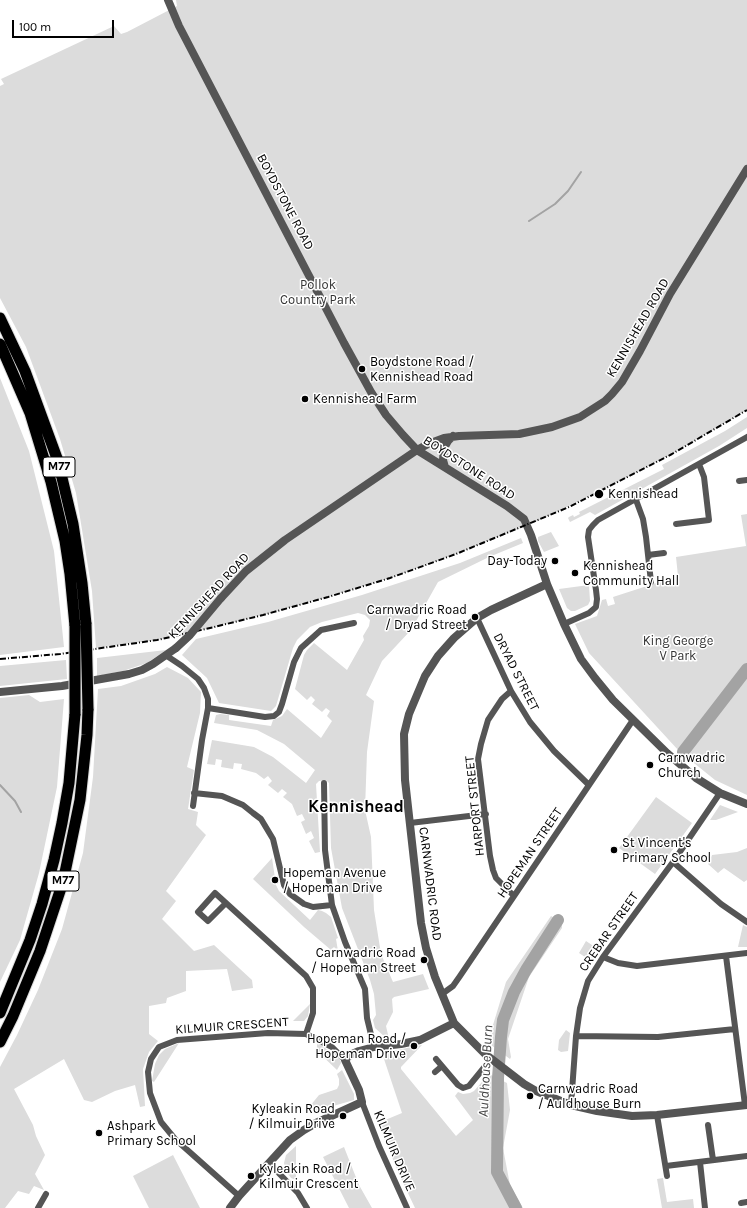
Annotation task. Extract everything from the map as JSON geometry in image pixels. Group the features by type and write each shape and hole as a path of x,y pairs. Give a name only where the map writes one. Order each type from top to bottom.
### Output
{"highway":[{"name":"M77","path":"0,318 25,371 58,461 73,524 82,583 86,624 88,709 80,800 63,882 40,951 13,1016 0,1042"},
{"name":"M77","path":"0,344 30,413 51,482 71,580 75,626 75,714 68,790 54,860 42,904 30,940 0,1014"}],"street":[{"name":"BOYDSTONE ROAD","path":"168,0 188,43 362,376 393,424 417,450 507,506 524,519 547,584 564,624 581,659 591,673 613,700 667,753 696,778 720,793 747,804"},
{"name":"KENNISHEAD ROAD","path":"0,692 62,686 114,677 142,670 167,656 190,635 242,575 257,562 285,540 417,450 438,440 453,436 519,434 552,427 580,417 592,410 612,394 622,382 644,345 670,294 747,169"},
{"path":"445,467 443,460 444,448 453,436"},
{"path":"564,624 589,613 596,607 596,594 588,537 593,525 598,520 747,437"},
{"path":"676,524 709,520 704,477 699,464"},
{"path":"739,481 747,480"},
{"path":"636,500 643,519 651,582"},
{"path":"648,555 664,553"},
{"name":"CARNWADRIC ROAD","path":"547,584 477,618 454,638 438,656 425,676 409,714 404,734 405,780 421,922 434,977 454,1023 488,1057 536,1091 571,1105 618,1115 644,1117 746,1105"},
{"name":"DRYAD STREET","path":"477,618 511,691 530,722 537,732 589,785"},
{"path":"208,708 265,717 274,716 279,712 294,662 301,648 321,630 354,623"},
{"path":"167,656 198,679 204,688 208,699 208,708 193,806"},
{"name":"HARPORT STREET","path":"511,691 502,699 488,720 478,759 493,870 496,878 514,896"},
{"name":"HOPEMAN STREET","path":"442,994 457,981 633,720"},
{"path":"324,783 325,850 332,905 345,942 365,989 367,1018 374,1047"},
{"path":"194,793 222,796 244,805 261,819 273,839 284,885 290,894 298,901 313,907 332,905"},
{"name":"CREBAR STREET","path":"571,1105 576,1036 580,1008 588,982 720,793"},
{"path":"410,823 486,814"},
{"path":"673,862 721,904 747,922"},
{"path":"226,903 208,921 198,912 215,893 226,903 306,976 312,988 313,999 313,1013 306,1034"},
{"path":"604,957 618,963 637,966 747,954"},
{"path":"726,956 746,1105"},
{"path":"344,1060 359,1050 420,1040 454,1023"},
{"path":"576,1036 658,1037 735,1029"},
{"name":"KILMUIR CRESCENT","path":"239,1196 175,1139 161,1122 150,1093 148,1072 151,1059 159,1047 177,1040 268,1033 306,1034 332,1047 344,1060 359,1090 362,1102"},
{"path":"436,1059 458,1085 463,1088 469,1086 488,1057"},
{"path":"435,1072 442,1066"},
{"path":"230,1208 290,1140 304,1130 362,1102"},
{"name":"KILMUIR DRIVE","path":"362,1102 379,1146 407,1208"},
{"path":"657,1115 667,1176"},
{"path":"708,1125 713,1160"},
{"path":"666,1166 747,1156"},
{"path":"700,1162 705,1208"},
{"path":"269,1163 298,1193 307,1208"},
{"path":"38,1208 46,1194"}],"green space":[{"name":"Pollok Country Park","path":"176,0 747,0 747,410 672,454 622,480 538,521 456,554 390,578 263,615 157,640 96,648 92,591 76,493 60,439 26,347 0,298 0,86 4,84 1,79 114,26 121,34 127,32 177,6"},
{"path":"0,378 29,451 54,551 64,647 0,655"},
{"path":"747,417 747,428 719,446 595,515 590,512 570,522 569,517 573,515 574,517 580,514 579,512 664,469 662,465 725,431"},
{"name":"King George V Park","path":"747,514 747,795 715,780 679,751 589,653 575,624 597,616 602,600 606,599 608,606 615,604 613,597 678,576 676,557 746,546 741,515"},
{"path":"551,532 559,546 544,552 538,541 538,537"},
{"path":"521,538 523,543 489,557 438,582 411,630 382,661 366,695 374,701 367,752 365,810 371,837 374,910 381,954 393,982 423,974 429,989 394,997 392,999 393,1012 386,1026 389,1039 375,1028 373,1020 376,1015 374,994 342,908 331,848 329,783 326,780 319,781 316,784 320,852 315,853 309,841 314,838 311,831 306,834 301,822 305,820 302,814 297,816 292,804 283,797 287,793 282,789 278,793 268,785 272,781 268,776 264,779 256,773 241,769 242,764 234,763 233,769 221,767 222,760 216,759 215,765 207,764 212,740 254,747 273,757 306,783 315,770 284,744 257,730 214,723 216,715 229,715 229,720 271,726 273,720 282,716 287,709 321,738 332,721 327,716 330,711 326,708 322,712 312,704 315,700 311,696 307,700 295,689 304,655 314,643 347,670 364,640 363,636 369,626 370,620 365,615 358,613 322,622 310,627 297,640 293,648 276,706 271,711 219,703 207,678 182,655 196,639 268,622 362,595 460,563"},
{"path":"589,585 590,601 588,605 575,611 571,611 567,608 559,589"},
{"path":"166,650 147,663 123,671 97,676 97,658"},
{"path":"66,660 67,679 0,686 0,666"},
{"path":"167,667 188,678 201,692 200,713 187,767 194,770 188,809 198,812 196,825 206,835 166,891 176,901 162,919 194,951 214,945 252,980 253,988 232,991 227,969 186,971 186,991 167,998 166,1003 149,1006 149,1034 158,1041 149,1052 143,1069 145,1106 140,1107 135,1085 115,1091 92,1102 84,1100 64,1059 14,1089 33,1125 36,1136 45,1155 35,1174 44,1190 34,1186 29,1194 18,1191 5,1208 0,1208 0,1067 38,990 62,929 83,853 93,777 98,689 121,686 155,674"},
{"path":"29,695 40,702 64,699 57,787 39,873 20,940 0,982 0,698"},
{"path":"656,797 692,823 655,874 619,848"},
{"path":"720,805 738,812 716,820 710,820"},
{"path":"747,848 747,880 744,882 724,868 718,873 708,864 712,855 737,852"},
{"path":"272,858 276,885 279,891 310,920 318,910 331,917 338,938 336,939 338,951 334,947 331,950 253,879"},
{"path":"551,916 562,923 562,928 529,977 508,1039 510,1059 491,1045 493,1025 506,982"},
{"path":"743,925 747,927 747,947 738,947"},
{"path":"586,941 601,951 591,961 579,953"},
{"path":"310,1004 308,1016 304,1021 293,1021"},
{"path":"566,1030 570,1033 568,1051 561,1052 558,1050 559,1040"},
{"path":"317,1042 340,1059 341,1063 337,1070 317,1051"},
{"path":"179,1043 154,1082 152,1081 155,1064 159,1055 165,1049"},
{"path":"422,1045 401,1067 401,1069 456,1136 473,1120 455,1096 458,1092 463,1094 474,1091 489,1074 507,1083 510,1110 503,1148 510,1185 523,1208 415,1208 378,1123 402,1113 382,1053"},
{"path":"342,1070 354,1094 354,1100 316,1111 310,1106 319,1095 337,1089 339,1079 337,1074"},
{"path":"296,1146 296,1180 291,1178 286,1171 284,1163 286,1155"},
{"path":"344,1147 359,1185 372,1208 349,1208 323,1157"},
{"path":"173,1155 200,1208 149,1208 133,1176"},
{"path":"663,1178 667,1202 693,1199 694,1208 662,1208 657,1179"}],"waterway":[{"path":"529,221 555,204 568,191 581,172"},
{"name":"Auldhouse Burn","path":"683,752 747,669"},
{"path":"0,785 15,801 21,812"},
{"name":"Auldhouse Burn","path":"516,1208 497,1172 498,1078 503,1020 514,992 526,970 558,920"}],"railway":[{"path":"0,659 60,654 157,640 263,615 390,578 456,554 569,507 672,454 747,410"}],"place":[{"name":"Boydstone Road / Kennishead Road","path":"362,369"},
{"name":"Kennishead Farm","path":"305,399"},
{"name":"Kennishead","path":"599,494"},
{"name":"Day-Today","path":"555,561"},
{"name":"Kennishead Community Hall","path":"575,573"},
{"name":"Carnwadric Road / Dryad Street","path":"475,617"},
{"name":"Carnwadric Church","path":"650,765"},
{"name":"St Vincent's Primary School","path":"614,850"},
{"name":"Hopeman Avenue / Hopeman Drive","path":"275,880"},
{"name":"Carnwadric Road / Hopeman Street","path":"424,960"},
{"name":"Hopeman Road / Hopeman Drive","path":"414,1046"},
{"name":"Carnwadric Road / Auldhouse Burn","path":"530,1096"},
{"name":"Kyleakin Road / Kilmuir Drive","path":"343,1116"},
{"name":"Ashpark Primary School","path":"99,1133"},
{"name":"Kyleakin Road / Kilmuir Crescent","path":"251,1176"}],"district":[{"name":"Kennishead","path":"356,807"}]}
